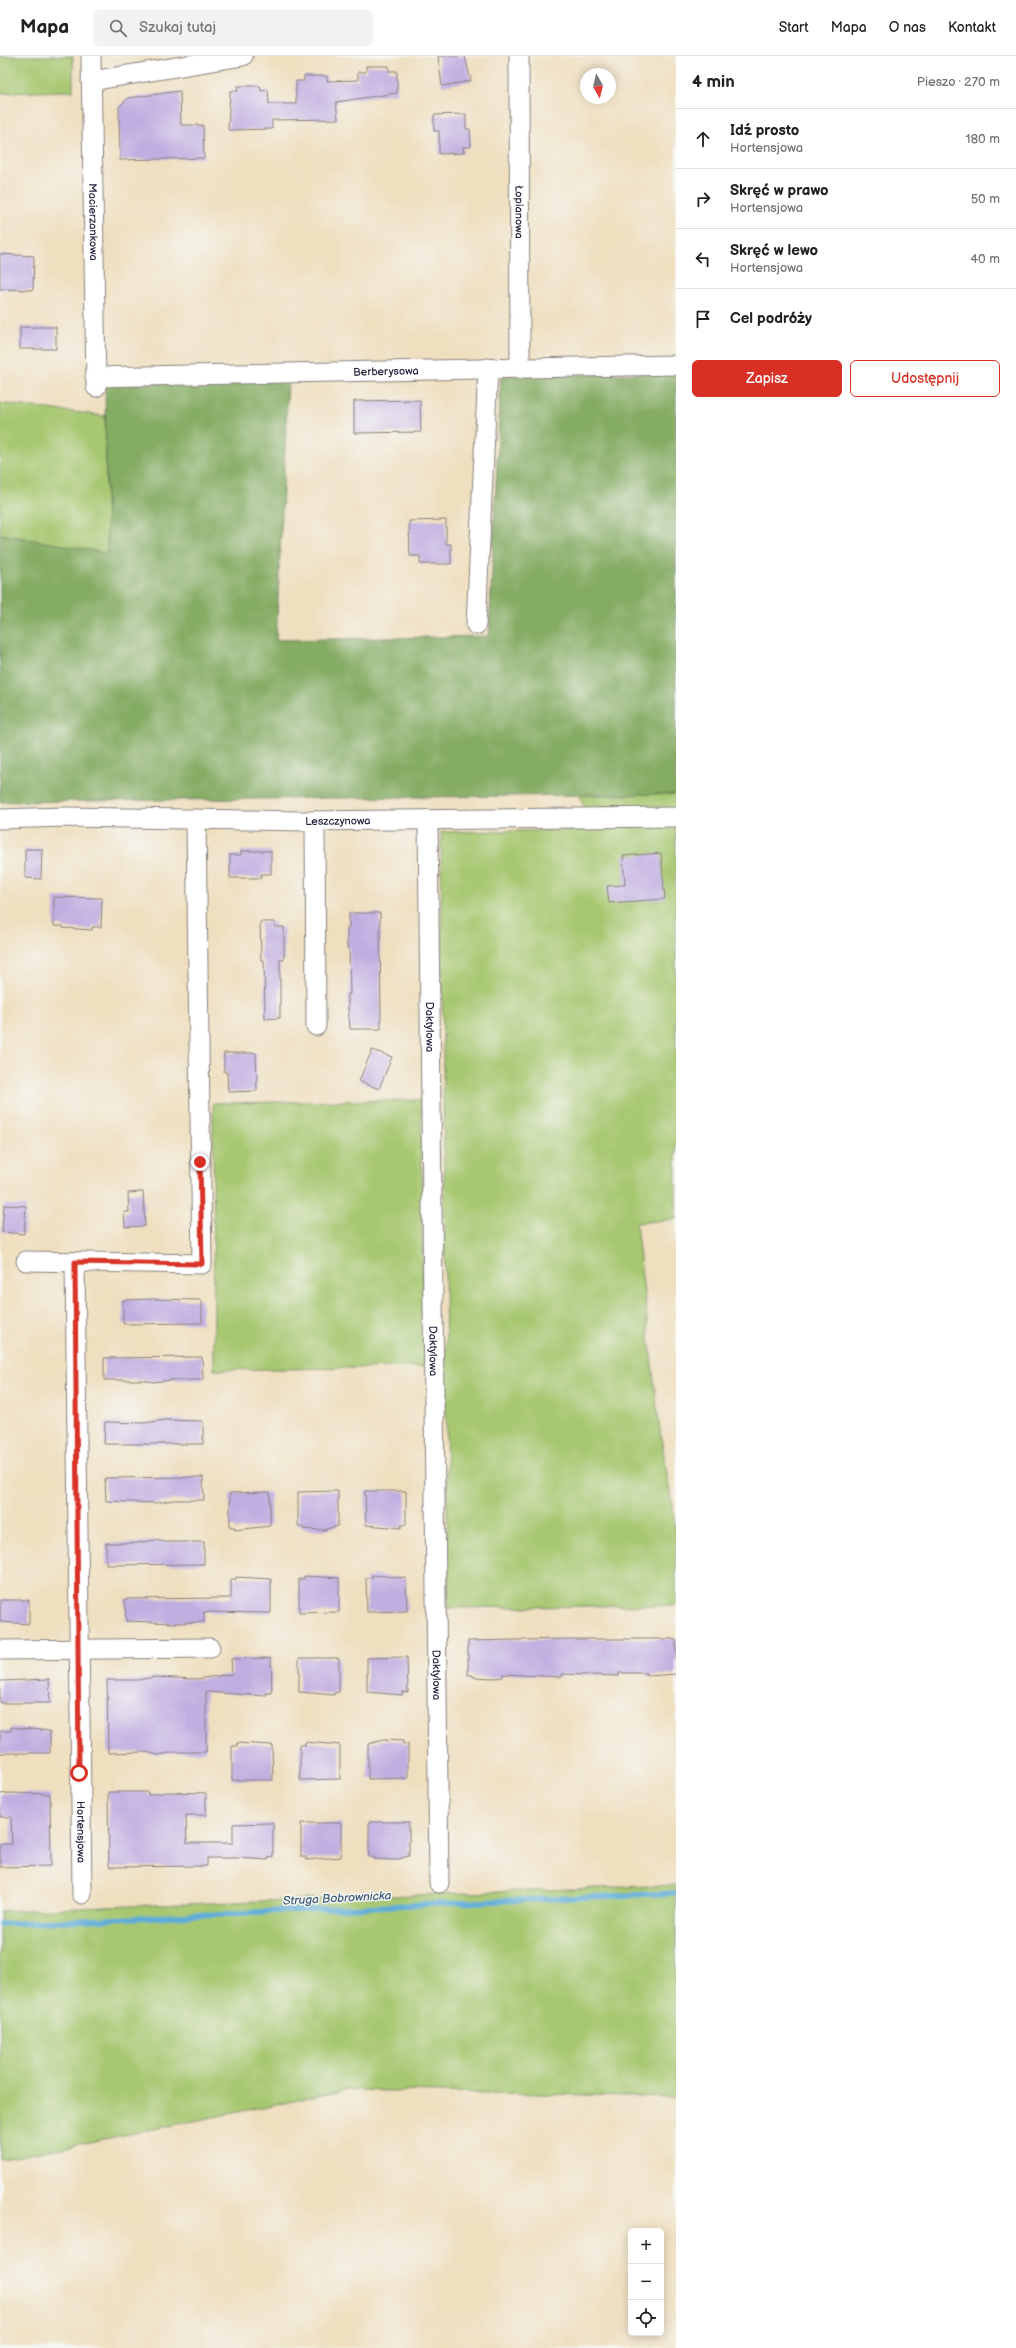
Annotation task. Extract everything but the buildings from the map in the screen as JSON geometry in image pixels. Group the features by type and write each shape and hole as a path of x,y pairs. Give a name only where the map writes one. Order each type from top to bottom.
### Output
{"street":[{"name":"Macierzankowa","path":"91,56 96,382"},
{"path":"91,81 244,56"},
{"name":"Łopianowa","path":"519,56 520,368"},
{"name":"Berberysowa","path":"96,382 488,368 676,365"},
{"path":"476,625 488,368"},
{"name":"Leszczynowa","path":"0,819 65,817 315,821 676,818"},
{"path":"26,1261 202,1264 196,819"},
{"name":"Daktylowa","path":"428,820 439,1883"},
{"path":"315,821 316,1026"},
{"name":"Hortensjowa","path":"75,1262 78,1650 82,1894"},
{"path":"0,1650 210,1648"}],"green space":[{"path":"0,56 73,56 73,91 0,93"},
{"path":"676,373 676,794 0,802 0,534 107,553 105,384 288,381 276,640 489,636 501,376"},
{"path":"0,403 105,416 107,554 0,534"},
{"path":"676,794 676,1219 636,1223 658,1416 676,1532 676,1605 448,1608 441,832 592,830 580,795"},
{"path":"421,1100 424,1367 214,1370 213,1103"},
{"path":"676,1885 676,2097 348,2090 0,2160 0,1911"}],"waterway":[{"name":"Struga Bobrownicka","path":"0,1924 676,1893"}],"route":[{"path":"79,1773 75,1262 202,1264 200,1162"}]}
